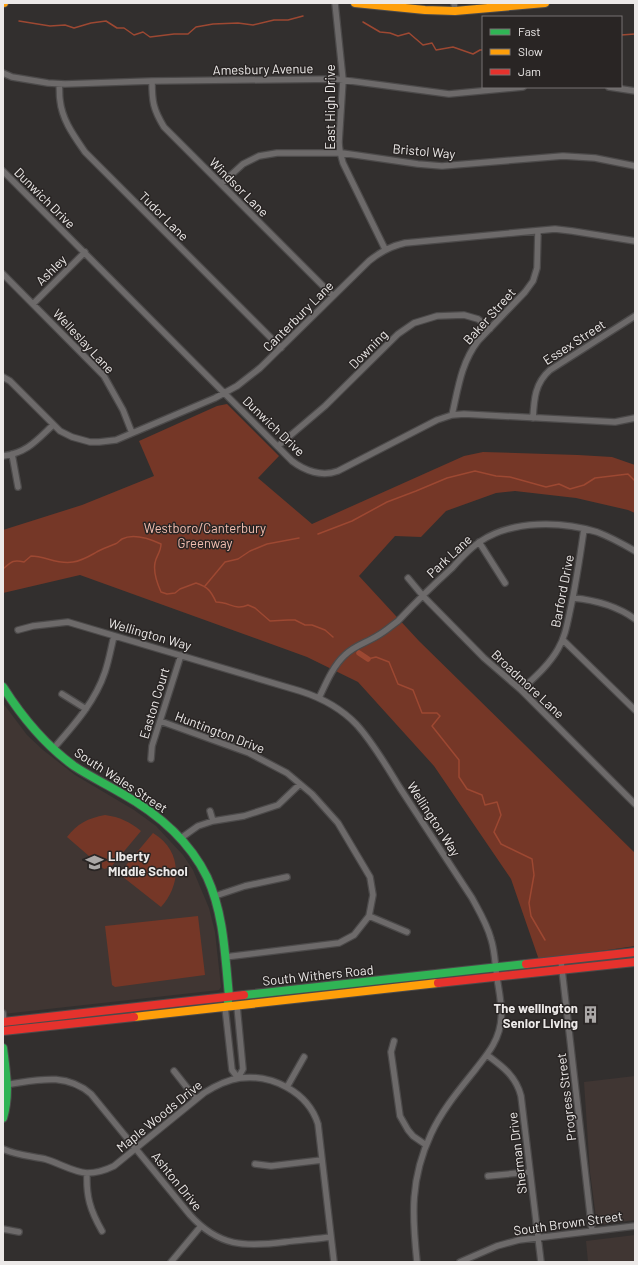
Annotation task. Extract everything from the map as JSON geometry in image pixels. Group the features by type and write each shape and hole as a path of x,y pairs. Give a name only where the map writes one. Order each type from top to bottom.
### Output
{"main road":[{"path":"355,3 425,10 455,7 545,3"},
{"name":"South Wales Street","path":"3,686 23,717 53,749 74,765 128,797 156,816 181,838 190,849 207,877 215,896 220,915 230,996 237,1006"},
{"name":"South Withers Road","path":"3,1023 230,996 635,952"},
{"name":"South Withers Road","path":"3,1031 635,962"},
{"path":"225,1007 230,996"},
{"path":"3,1048 6,1106 3,1118"}],"street":[{"name":"East High Drive","path":"335,3 343,80 339,142 340,149 343,163 385,249"},
{"name":"Amesbury Avenue","path":"3,73 12,76 59,84 311,79 343,80 449,94 512,88"},
{"name":"Windsor Lane","path":"152,81 152,100 155,111 164,127 333,296"},
{"name":"Tudor Lane","path":"59,84 63,114 72,133 85,152 281,348"},
{"path":"616,88 635,91"},
{"name":"Bristol Way","path":"221,184 250,159 268,154 291,152 342,153 442,166 563,156 595,158 635,166"},
{"name":"Dunwich Drive","path":"3,171 224,394 292,460 302,467 319,473 332,473 437,420 452,415 464,414 615,422 628,421 635,418"},
{"name":"Canterbury Lane","path":"3,377 60,431 72,437 90,442 116,440 224,394 247,379 281,348 369,261 385,249 405,243 563,229 635,241"},
{"name":"Baker Street","path":"452,415 466,360 478,341 525,292 533,281 537,268 538,231"},
{"name":"Ashley","path":"33,304 84,252"},
{"name":"Welleslay Lane","path":"3,274 104,376 123,410 132,434"},
{"name":"Downing","path":"278,446 325,406 398,334 414,323 437,316 464,315 478,319 490,329"},
{"name":"Essex Street","path":"533,418 535,392 540,380 545,374 635,316"},
{"path":"3,456 22,451 33,445 53,425"},
{"path":"12,454 18,487"},
{"name":"Park Lane","path":"319,698 335,667 344,655 354,647 384,632 398,621 479,542 489,536 519,527 552,525 584,529 598,533 635,551"},
{"name":"Barford Drive","path":"521,690 550,661 563,640 573,598 584,529"},
{"path":"479,542 505,583"},
{"name":"Broadmore Lane","path":"408,578 423,596 484,658 521,690 635,804"},
{"path":"573,598 607,605 620,610 635,619"},
{"name":"Wellington Way","path":"18,630 33,626 68,622 300,691 332,704 357,725 364,733 484,920 491,938 502,1003 502,1021 496,1039 487,1055 446,1108 437,1122 426,1145 419,1167 414,1200 414,1229 418,1262"},
{"path":"53,749 86,709 96,693 105,672 114,636"},
{"path":"563,640 635,710"},
{"name":"Easton Court","path":"151,759 152,746 181,655"},
{"path":"62,694 86,709"},
{"name":"Huntington Drive","path":"160,721 249,753 287,773 312,794 338,823 370,878 373,895 369,916 354,935 339,943 225,957"},
{"path":"181,838 198,826 244,816 278,805 300,784"},
{"path":"210,811 213,822"},
{"path":"215,896 245,886 287,877"},
{"path":"369,916 407,932"},
{"name":"Progress Street","path":"561,961 592,1231"},
{"path":"225,1007 232,1070 238,1078 243,1069 237,1006"},
{"path":"3,1013 3,1023"},
{"path":"394,1041 391,1052 400,1116 413,1136 426,1145"},
{"name":"Sherman Drive","path":"487,1055 512,1076 521,1096 541,1262"},
{"path":"287,1087 304,1057"},
{"path":"174,1071 196,1099"},
{"name":"Maple Woods Drive","path":"3,1149 18,1154 45,1159 74,1170 87,1173 100,1172 114,1166 196,1099 219,1084 238,1078 260,1078 278,1083 287,1087 301,1097 308,1104 316,1117 334,1262"},
{"name":"Ashton Drive","path":"5,1084 53,1079 62,1079 78,1084 91,1094 190,1215 201,1226 218,1238 245,1245 263,1245 331,1237"},
{"path":"255,1164 271,1166 322,1160"},
{"path":"488,1176 530,1172"},
{"path":"87,1173 88,1198 96,1220 102,1230"},
{"path":"171,1262 201,1226"},
{"name":"South Brown Street","path":"460,1262 518,1240 635,1226"},
{"path":"3,1229 19,1232"}],"shaded area":[{"name":"Liberty Middle School","path":"3,703 27,735 43,750 75,775 134,810 156,826 183,855 193,870 209,908 215,932 221,987 219,990 3,1014"},
{"path":"635,1076 635,1220 597,1225 590,1172 584,1082"},
{"path":"635,1235 635,1262 588,1262 586,1241"}],"green space":[{"name":"Westboro/Canterbury Greenway","path":"227,404 279,456 258,478 312,524 464,456 483,452 612,457 635,465 635,513 576,498 515,491 496,493 446,511 421,537 395,536 359,576 419,641 635,853 635,946 539,960 511,879 434,766 358,682 307,657 80,575 3,593 3,530 82,505 154,476 139,441 217,406"},
{"path":"105,815 124,820 141,831 111,867 104,869 67,837 83,822"},
{"path":"153,833 163,840 169,848 174,858 176,868 173,888 161,907 123,877 122,870"},
{"path":"198,916 205,975 115,987 112,985 105,926"}],"waterway":[{"path":"19,21 50,26 65,25 74,28 91,23 106,21 117,28 124,28 134,35 143,32 150,37 188,34 196,27 213,24 238,23 253,25 274,20 288,20 303,16"},
{"path":"363,22 380,32 398,36 409,33 423,45 432,43 436,50 453,47 473,54 482,50"},
{"path":"622,35 635,34"},
{"path":"318,534 352,521 387,502 447,478 475,471 496,476 510,477 546,487 559,484 570,489 584,485 595,478 628,474 635,481"},
{"path":"3,569 12,562 24,562 31,556 67,563 76,561 84,559 100,550 116,544 127,537 142,537 161,544 155,567 156,578 161,592 167,594 175,593 180,589 196,583 209,590 216,602 221,602 236,607 248,605 255,608 270,621 295,620 305,625 312,625 325,630 333,637"},
{"path":"205,586 225,562 238,559 250,551 267,544 299,538"},
{"path":"359,653 368,659"},
{"path":"368,659 376,657 389,662 398,684 413,690 422,713 437,713 440,716 432,726 459,760 459,777 467,789 482,795 485,805 497,802 501,815 494,832 501,844 532,859 534,875 529,903 531,916 545,940"}],"traffic: fast":[{"path":"3,687 35,730 63,758 80,770 147,809 171,829 191,851 207,877 217,906 225,951 229,996 228,1001"},
{"path":"244,995 526,964"},
{"path":"3,1048 7,1092 3,1118"}],"traffic: slow":[{"path":"355,3 425,10 455,11 545,3"},
{"path":"134,1017 438,983"}],"traffic: jam":[{"path":"526,964 635,952"},
{"path":"438,983 635,962"},
{"path":"3,1022 244,995"},
{"path":"3,1031 134,1017"}],"place":[{"name":"Liberty Middle School","path":"95,863"},
{"name":"The wellington Senior Living","path":"591,1015"}]}
